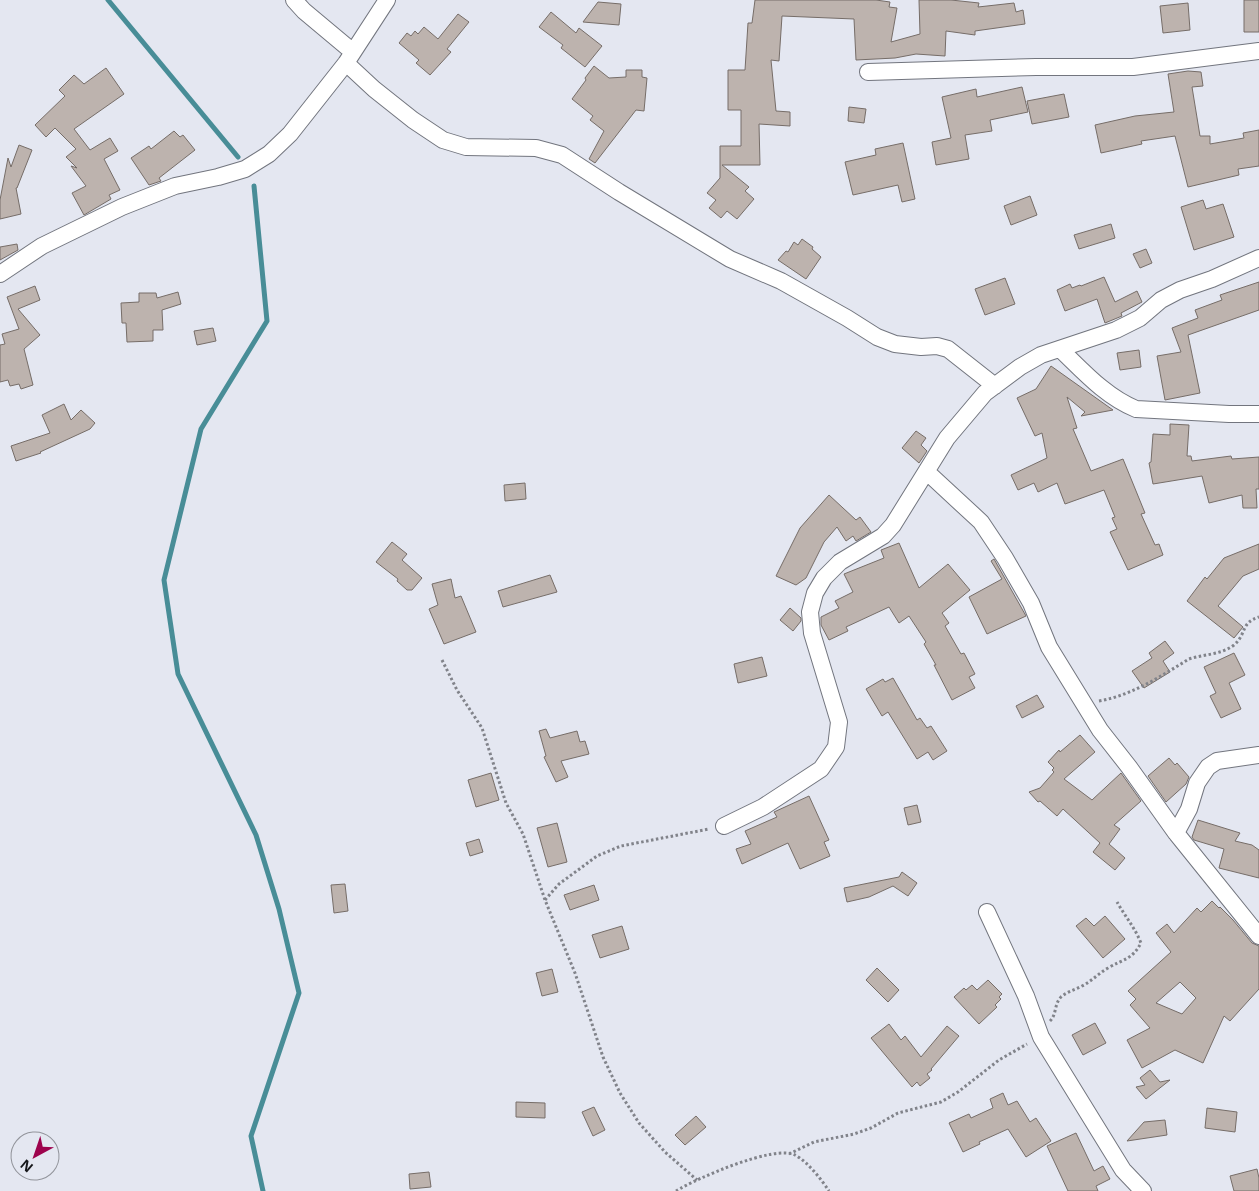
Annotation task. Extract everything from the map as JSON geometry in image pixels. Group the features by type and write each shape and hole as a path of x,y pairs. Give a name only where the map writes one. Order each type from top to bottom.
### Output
{"street":[{"path":"294,0 350,58 374,89 413,120 444,140 466,147 536,148 562,155 618,192 730,259 781,281 877,337 895,344 920,347 937,346 948,349 995,386"},
{"path":"0,274 42,246 122,207 175,186 218,177 245,168 269,154 290,134 350,58 387,0"},
{"path":"868,72 1036,67 1133,67 1259,51"},
{"path":"724,826 763,807 821,769 836,747 839,722 812,633 810,612 815,593 824,578 840,562 883,536 947,438 985,393 1020,367 1041,355 1116,330 1140,318 1161,300 1174,293 1259,258"},
{"path":"1060,349 1108,392 1124,404 1136,408 1259,414"},
{"path":"926,472 980,522 1000,550 1031,603 1049,647 1100,730 1176,833 1259,936"},
{"path":"1176,833 1189,809 1197,783 1208,767 1217,761 1259,755"},
{"path":"987,912 1026,996 1039,1033 1123,1170 1143,1191"}],"path":[{"path":"1083,704 1114,698 1143,687 1189,659 1197,656 1208,656 1226,649 1240,639 1245,624 1259,617"},
{"path":"442,660 457,690 482,728 506,803 523,834 545,900 575,973 603,1057 620,1093 639,1123 666,1152 697,1180"},
{"path":"545,900 559,884 597,856 613,849 724,826"},
{"path":"789,1154 814,1142 862,1131 898,1113 941,1102 958,1092 999,1060 1039,1033 1053,1018 1055,1004 1068,992 1092,980 1107,968 1127,959 1136,952 1141,943 1136,929 1125,916 1117,902"},
{"path":"676,1191 697,1180 746,1160 780,1153 794,1154 806,1164 829,1191"}],"building":[{"path":"755,0 876,0 890,2 889,7 897,8 891,42 920,34 919,0 951,0 979,3 978,7 1014,3 1016,12 1023,10 1025,24 975,31 975,35 946,31 945,56 916,54 895,58 856,60 854,19 782,16 779,61 771,60 776,111 790,112 790,126 759,124 760,165 722,165 749,187 745,191 754,199 737,219 727,211 721,218 709,208 716,200 707,193 720,178 720,146 741,146 741,110 728,110 728,70 745,70 748,23 752,23"},
{"path":"1244,0 1259,0 1259,32 1244,32"},
{"path":"598,2 621,4 619,25 583,22"},
{"path":"1188,3 1190,30 1163,33 1160,6"},
{"path":"551,12 576,33 579,28 602,46 585,67 561,48 563,45 539,27"},
{"path":"458,14 469,22 447,49 451,52 430,75 416,63 419,60 399,43 407,33 411,36 415,31 418,34 424,27 438,39"},
{"path":"594,66 609,78 626,77 626,70 642,70 642,77 647,78 644,111 636,110 595,163 589,159 604,131 590,120 593,116 572,99"},
{"path":"106,68 124,94 74,129 90,150 110,138 118,151 104,159 120,190 109,195 111,199 84,215 72,193 86,186 71,166 77,168 66,157 76,149 55,128 46,137 35,125 65,96 59,90 74,75 84,84"},
{"path":"1188,71 1201,72 1203,86 1192,87 1200,136 1210,136 1210,144 1244,138 1243,133 1259,130 1259,166 1238,169 1239,175 1188,187 1175,136 1141,141 1142,144 1101,153 1095,125 1135,116 1174,112 1168,74"},
{"path":"1022,87 1028,112 990,120 992,131 965,135 969,159 936,165 932,142 951,138 942,97 976,89 977,97"},
{"path":"1064,94 1069,117 1032,124 1027,101"},
{"path":"849,107 866,109 864,123 848,121"},
{"path":"174,131 180,137 183,135 195,150 159,178 161,181 149,185 131,158 149,146 151,149"},
{"path":"903,143 915,199 902,202 898,185 853,195 845,162 876,155 875,149"},
{"path":"19,145 32,150 16,188 21,214 0,219 0,200 8,158 11,167"},
{"path":"1030,196 1037,215 1011,225 1004,206"},
{"path":"1203,200 1206,209 1223,204 1234,237 1194,250 1181,207"},
{"path":"1111,224 1115,238 1079,249 1074,235"},
{"path":"802,239 813,247 812,249 821,257 806,279 778,260 786,251 788,252 794,242 798,245"},
{"path":"17,244 18,250 0,260 0,247"},
{"path":"1146,249 1152,263 1140,268 1133,254"},
{"path":"1104,277 1115,302 1137,291 1142,302 1121,313 1122,316 1105,323 1097,299 1065,311 1057,290 1070,284 1072,288 1081,286"},
{"path":"1005,278 1015,304 985,315 975,289"},
{"path":"1259,282 1259,310 1188,335 1200,393 1165,400 1157,356 1181,352 1172,328 1198,318 1195,310 1222,300 1220,295"},
{"path":"35,286 40,300 18,309 40,335 24,349 33,385 21,389 19,384 10,386 8,380 0,382 0,345 5,344 2,334 19,329 7,297"},
{"path":"178,292 181,304 162,310 163,330 153,330 153,341 127,342 126,323 122,323 121,303 139,302 139,293 156,293 157,298"},
{"path":"213,328 216,341 197,345 194,331"},
{"path":"1139,350 1141,367 1120,370 1117,353"},
{"path":"1051,366 1113,410 1081,416 1085,412 1067,397 1077,428 1073,429 1091,471 1123,459 1145,513 1141,514 1155,545 1159,544 1163,555 1128,570 1110,532 1117,529 1112,518 1115,517 1104,490 1065,504 1057,483 1038,492 1034,483 1018,490 1011,475 1047,458 1042,433 1035,436 1017,398 1036,389"},
{"path":"64,404 71,420 81,410 95,423 90,429 41,453 16,461 11,446 50,433 42,415"},
{"path":"1170,424 1189,425 1187,456 1191,456 1192,461 1231,456 1232,459 1259,457 1259,489 1256,489 1257,508 1243,508 1242,495 1209,503 1202,476 1153,484 1149,463 1151,462 1153,434 1170,435"},
{"path":"916,431 926,438 921,445 927,451 919,463 902,448"},
{"path":"525,483 526,499 505,501 504,485"},
{"path":"829,495 856,520 860,517 871,532 856,541 853,536 846,541 837,527 824,542 806,578 796,585 776,576 800,528"},
{"path":"392,542 407,554 402,560 422,578 412,590 407,590 397,581 398,579 376,562"},
{"path":"899,543 919,588 948,564 970,590 942,613 949,623 945,626 961,654 964,653 975,674 969,677 975,688 952,700 924,644 926,642 909,616 899,623 889,607 846,627 848,631 829,640 821,625 821,617 839,608 835,601 853,592 844,574 884,558 881,550"},
{"path":"1259,544 1259,569 1243,576 1218,606 1243,627 1234,638 1187,601 1205,577 1207,579 1224,558"},
{"path":"994,559 1026,616 987,634 969,597 1002,579 991,561"},
{"path":"550,575 557,592 503,607 498,591"},
{"path":"451,579 455,598 461,596 476,632 444,644 429,609 438,605 432,584"},
{"path":"790,608 801,618 801,621 793,631 780,620"},
{"path":"1165,641 1174,653 1163,661 1170,672 1144,688 1132,671 1152,658 1149,653"},
{"path":"1234,653 1245,675 1229,683 1241,709 1221,718 1210,696 1216,693 1204,667"},
{"path":"762,657 767,676 738,683 734,664"},
{"path":"893,678 917,720 920,718 927,728 931,726 947,751 933,760 928,752 917,759 888,712 882,716 866,689 883,679 885,682"},
{"path":"1037,695 1044,707 1022,718 1016,706"},
{"path":"546,729 550,738 577,731 580,742 585,741 589,754 561,761 568,777 556,782 544,757 546,756 539,731"},
{"path":"1080,735 1095,752 1064,779 1092,800 1121,773 1141,801 1114,825 1120,829 1109,844 1125,858 1115,870 1093,852 1100,843 1063,809 1057,816 1040,801 1038,802 1029,792 1040,788 1054,772 1052,770 1054,768 1048,762 1059,750 1060,752"},
{"path":"1169,758 1175,765 1177,763 1189,777 1186,784 1166,802 1148,776"},
{"path":"491,773 499,800 476,807 468,780"},
{"path":"809,796 829,840 824,842 830,856 800,869 788,843 742,864 736,849 751,844 745,831 777,817 774,812"},
{"path":"917,805 921,822 908,825 904,808"},
{"path":"1198,820 1240,833 1235,841 1252,845 1259,850 1259,878 1219,868 1224,849 1194,840 1192,837"},
{"path":"557,823 567,862 548,867 537,828"},
{"path":"479,839 483,852 470,856 466,843"},
{"path":"902,872 917,883 908,896 893,886 869,897 847,902 844,888 899,877"},
{"path":"345,884 348,911 334,913 331,885"},
{"path":"594,885 599,900 570,910 564,895"},
{"path":"1212,901 1233,920 1252,943 1259,946 1259,989 1230,1021 1224,1016 1203,1063 1175,1050 1142,1068 1127,1040 1150,1028 1130,1005 1136,999 1128,991 1171,952 1156,933 1167,924 1174,933 1197,908 1201,912","holes":["1180,982 1196,998 1182,1014 1156,1003"]},
{"path":"1105,916 1125,939 1103,958 1076,926 1086,918 1094,926"},
{"path":"622,926 629,949 600,958 592,935"},
{"path":"877,968 899,990 888,1002 866,980"},
{"path":"552,969 558,992 542,996 536,973"},
{"path":"988,980 1002,994 999,997 1001,999 995,1005 997,1007 979,1024 954,997 964,988 966,990 972,985 977,990"},
{"path":"1095,1023 1106,1043 1083,1055 1072,1035"},
{"path":"889,1024 901,1040 905,1036 921,1057 947,1026 959,1036 927,1074 930,1078 920,1086 917,1082 912,1087 871,1038"},
{"path":"1150,1070 1160,1082 1170,1080 1146,1099 1136,1087 1145,1085 1140,1078"},
{"path":"1003,1093 1008,1105 1017,1101 1030,1122 1036,1118 1051,1141 1026,1157 1008,1129 979,1142 980,1144 963,1152 949,1123 969,1114 971,1118 993,1108 990,1099"},
{"path":"516,1102 545,1103 545,1118 516,1117"},
{"path":"594,1107 605,1130 593,1136 582,1112"},
{"path":"1207,1108 1237,1112 1235,1132 1205,1128"},
{"path":"696,1116 706,1127 685,1145 675,1135"},
{"path":"1165,1120 1167,1135 1127,1141 1144,1122"},
{"path":"1076,1133 1094,1171 1103,1166 1110,1179 1096,1186 1098,1191 1068,1191 1047,1146"},
{"path":"1257,1169 1259,1191 1234,1191 1230,1176"},
{"path":"429,1172 431,1187 410,1189 409,1174"}],"waterway":[{"path":"108,0 238,157"},
{"path":"254,186 267,321 201,429 164,580 178,674 256,835 279,909 299,993 251,1136 263,1191"}]}
